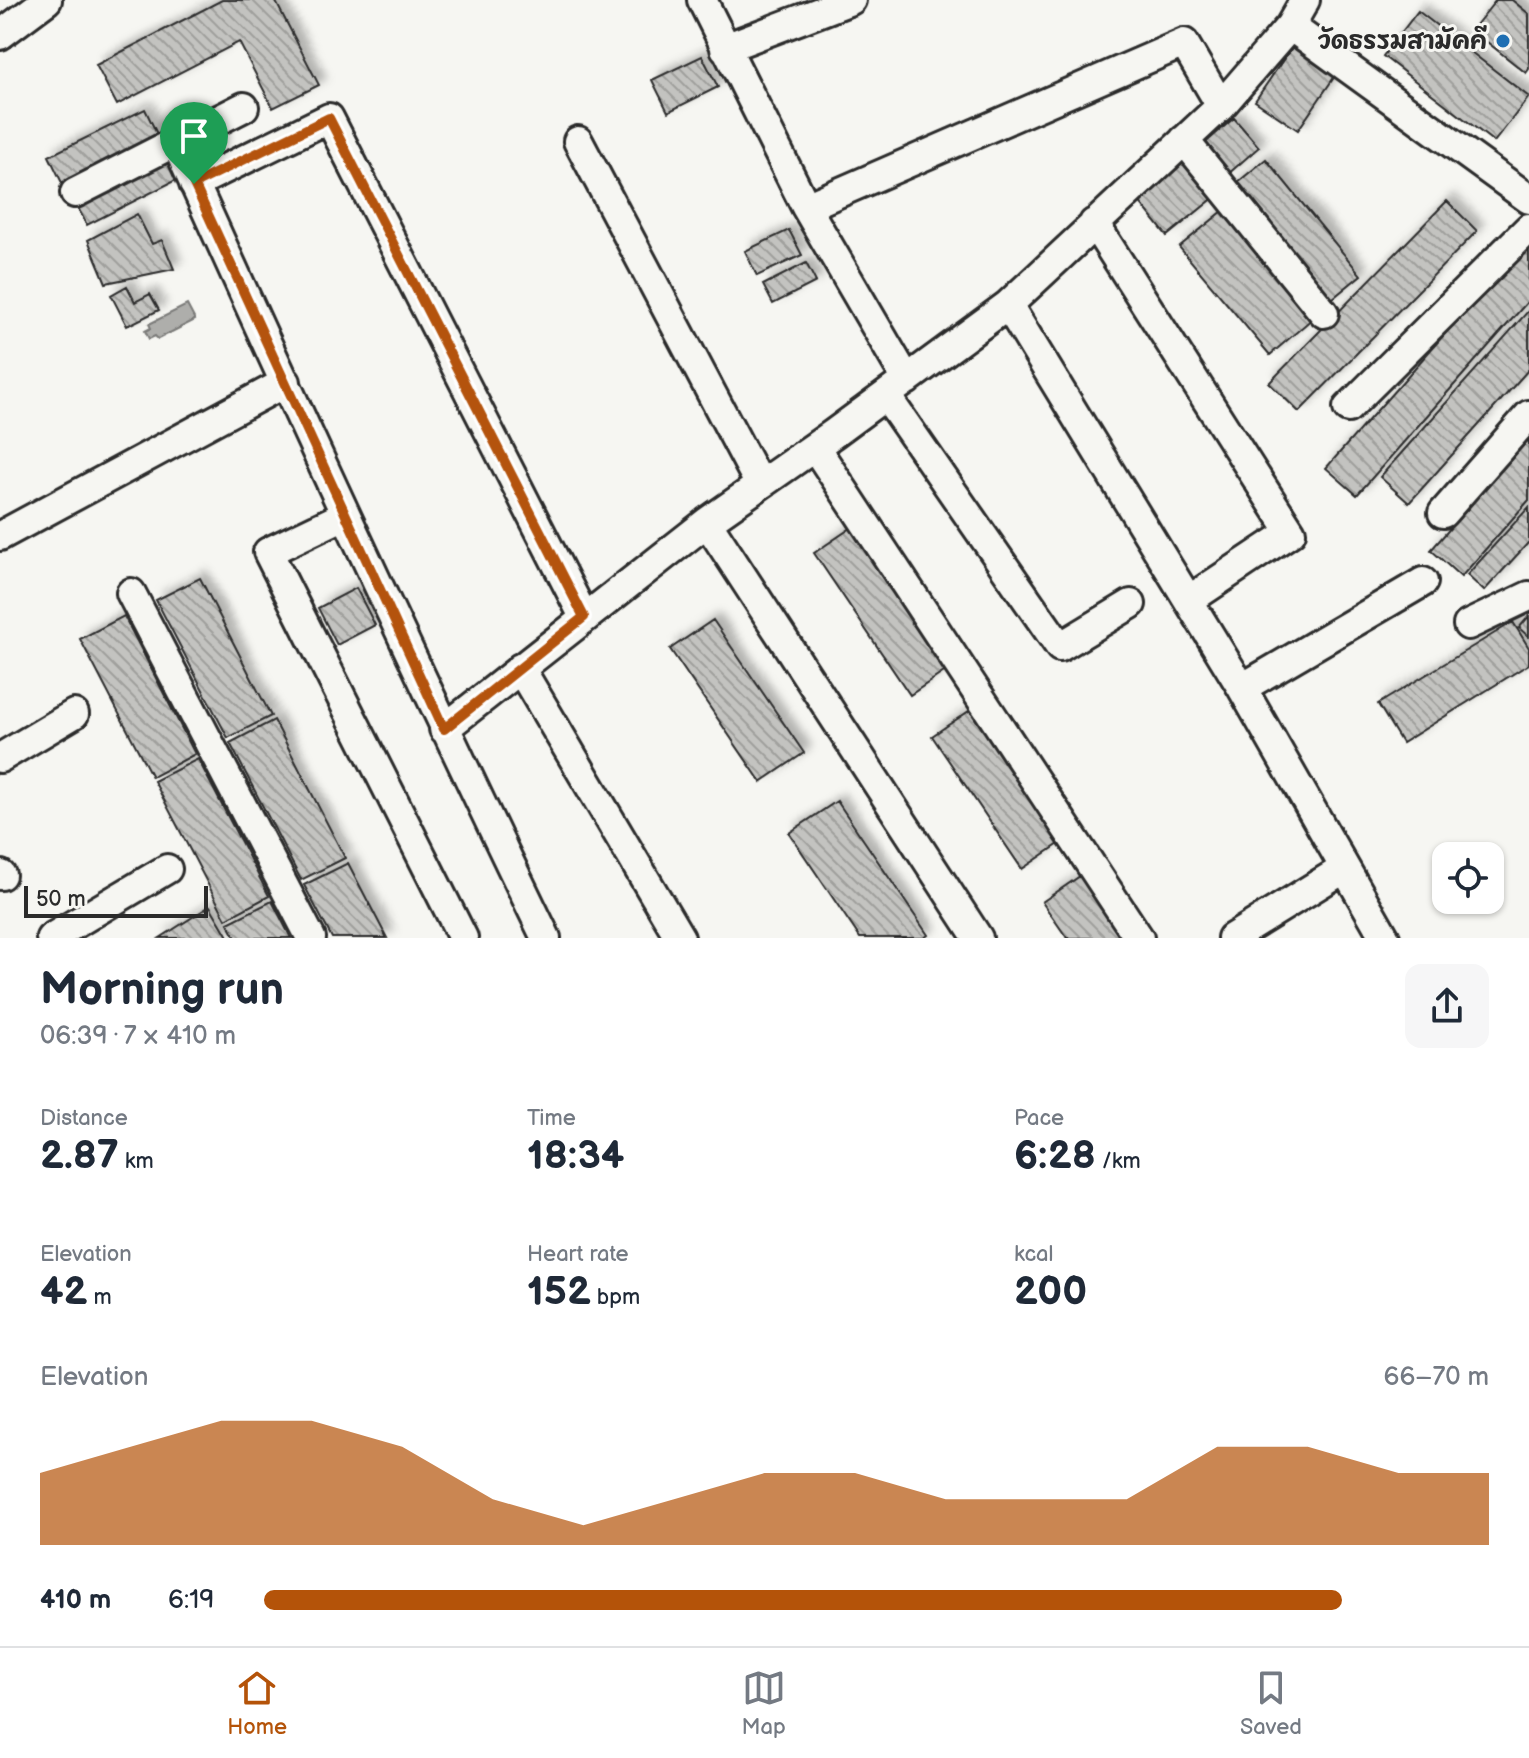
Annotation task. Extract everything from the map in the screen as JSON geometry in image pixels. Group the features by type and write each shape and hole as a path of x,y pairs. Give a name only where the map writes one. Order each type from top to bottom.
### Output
{"street":[{"path":"0,35 47,0"},
{"path":"702,0 897,388 1060,647 1131,604"},
{"path":"725,48 851,0"},
{"path":"444,729 707,522 897,388 1008,305 1221,106 1290,26 1305,0"},
{"path":"1290,26 1529,199"},
{"path":"806,207 1184,43 1221,106"},
{"path":"75,193 244,107"},
{"path":"194,184 329,118 584,617"},
{"path":"1184,140 1324,313"},
{"path":"578,141 760,485"},
{"path":"176,143 444,729 546,938"},
{"path":"1094,223 1291,532 1189,600"},
{"path":"1348,408 1529,228"},
{"path":"1008,305 1242,688 1385,938"},
{"path":"0,536 286,382"},
{"path":"1443,513 1529,415"},
{"path":"815,447 1139,938"},
{"path":"345,515 268,552 463,938"},
{"path":"707,522 978,938"},
{"path":"1242,688 1423,582"},
{"path":"131,593 311,938"},
{"path":"1468,625 1529,596"},
{"path":"520,668 680,938"},
{"path":"0,758 74,714"},
{"path":"1232,938 1345,868"},
{"path":"51,938 167,869"}],"shaded area":[{"path":"187,305 195,320 158,339 155,336 149,339 145,331 151,328 149,324"}],"building":[{"path":"222,0 275,0 319,85 273,108 239,42 117,105 96,65"},
{"path":"1496,0 1512,0 1529,14 1529,69 1526,73 1472,30"},
{"path":"1418,11 1529,97 1494,142 1383,56"},
{"path":"1294,44 1337,73 1298,130 1255,101"},
{"path":"702,56 718,87 668,112 652,80"},
{"path":"145,109 158,136 62,183 49,156"},
{"path":"1234,118 1259,147 1227,175 1202,146"},
{"path":"173,159 182,177 87,225 77,206"},
{"path":"1266,159 1361,275 1327,303 1232,187"},
{"path":"1186,161 1216,196 1167,236 1138,200"},
{"path":"1447,201 1477,231 1299,412 1269,383"},
{"path":"1223,211 1313,318 1270,355 1179,247"},
{"path":"137,214 152,244 162,240 174,269 106,283 88,240"},
{"path":"789,230 802,255 757,276 745,251"},
{"path":"1529,239 1529,300 1357,495 1326,468"},
{"path":"806,263 816,282 773,304 763,285"},
{"path":"127,286 135,302 150,294 159,310 127,326 111,295"},
{"path":"1529,310 1529,369 1409,503 1380,477"},
{"path":"1529,439 1529,500 1461,577 1431,550"},
{"path":"1529,507 1529,542 1484,591 1467,575"},
{"path":"851,528 947,670 910,695 814,553"},
{"path":"200,578 271,716 228,738 156,600"},
{"path":"356,588 375,625 337,645 318,608"},
{"path":"124,616 195,754 152,777 80,639"},
{"path":"1529,616 1529,637 1519,628"},
{"path":"713,620 804,753 761,782 670,649"},
{"path":"1513,622 1529,648 1529,664 1402,743 1378,704"},
{"path":"972,709 1062,842 1022,869 932,736"},
{"path":"274,720 345,858 301,880 230,743"},
{"path":"198,759 269,896 226,919 154,781"},
{"path":"837,801 928,935 924,938 860,938 789,833"},
{"path":"348,863 387,938 332,938 304,885"},
{"path":"1083,874 1126,938 1067,938 1042,902"},
{"path":"272,901 291,938 236,938 228,923"},
{"path":"210,906 229,938 160,938"}],"place":[{"name":"วัดธรรมสามัคคี","path":"1503,41"}],"route":[{"path":"329,118 584,617 444,729 286,382 194,184 329,118"}]}
